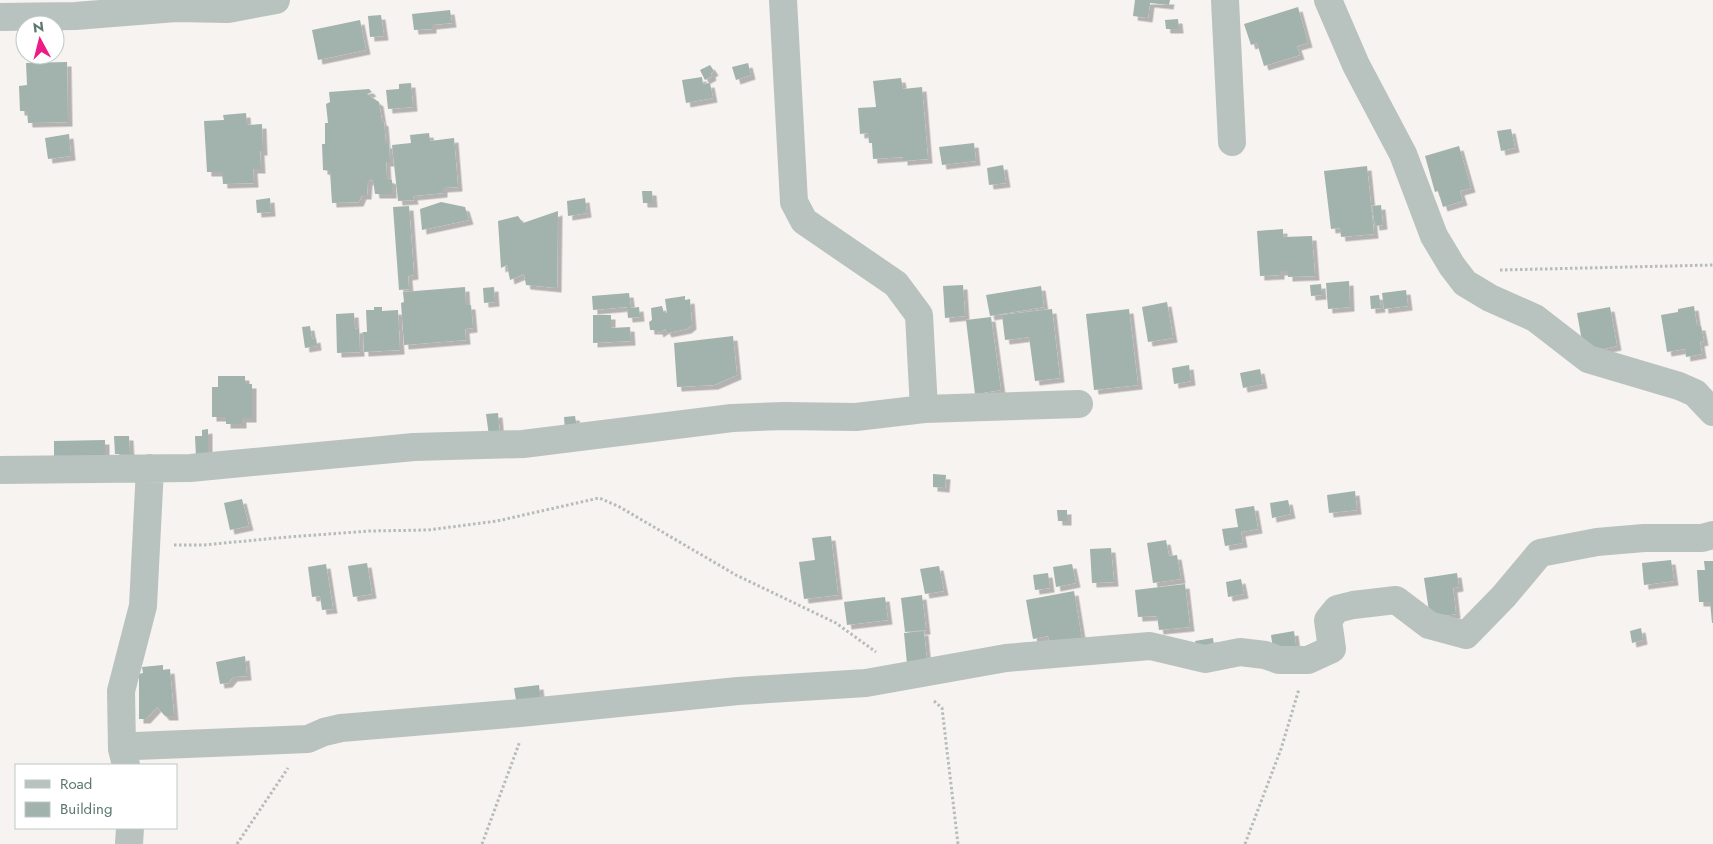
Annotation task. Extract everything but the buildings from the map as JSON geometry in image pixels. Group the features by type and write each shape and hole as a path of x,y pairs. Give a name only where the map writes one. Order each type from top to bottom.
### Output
{"street":[{"path":"0,18 75,16 176,8 228,9 276,0"},
{"path":"783,0 794,202 804,221 896,284 919,315 924,410"},
{"path":"1224,0 1232,142"},
{"path":"1328,0 1356,64 1403,154 1434,236 1465,283 1490,298 1535,318 1588,359 1679,386 1695,393 1713,412"},
{"path":"0,470 190,468 414,447 523,444 732,418 784,416 856,417 924,410 1079,404"},
{"path":"124,757 121,691 143,606 150,468"},
{"path":"124,757 136,746 308,739 340,728 520,713 738,691 866,683 1006,658 1150,646 1205,659 1240,652 1265,655 1279,660 1308,660 1332,649 1328,620 1337,609 1353,605 1396,600 1429,625 1466,635 1504,596 1540,553 1597,542 1644,538 1702,538 1713,535"},
{"path":"129,844 130,829"}],"path":[{"path":"1498,270 1713,265"},
{"path":"146,545 204,544 370,531 428,530 497,522 599,498 618,506 736,575 836,623 908,676 942,708 958,844"},
{"path":"1245,844 1281,749 1308,660"},
{"path":"482,844 522,734 520,713"},
{"path":"237,844 308,739"}]}
